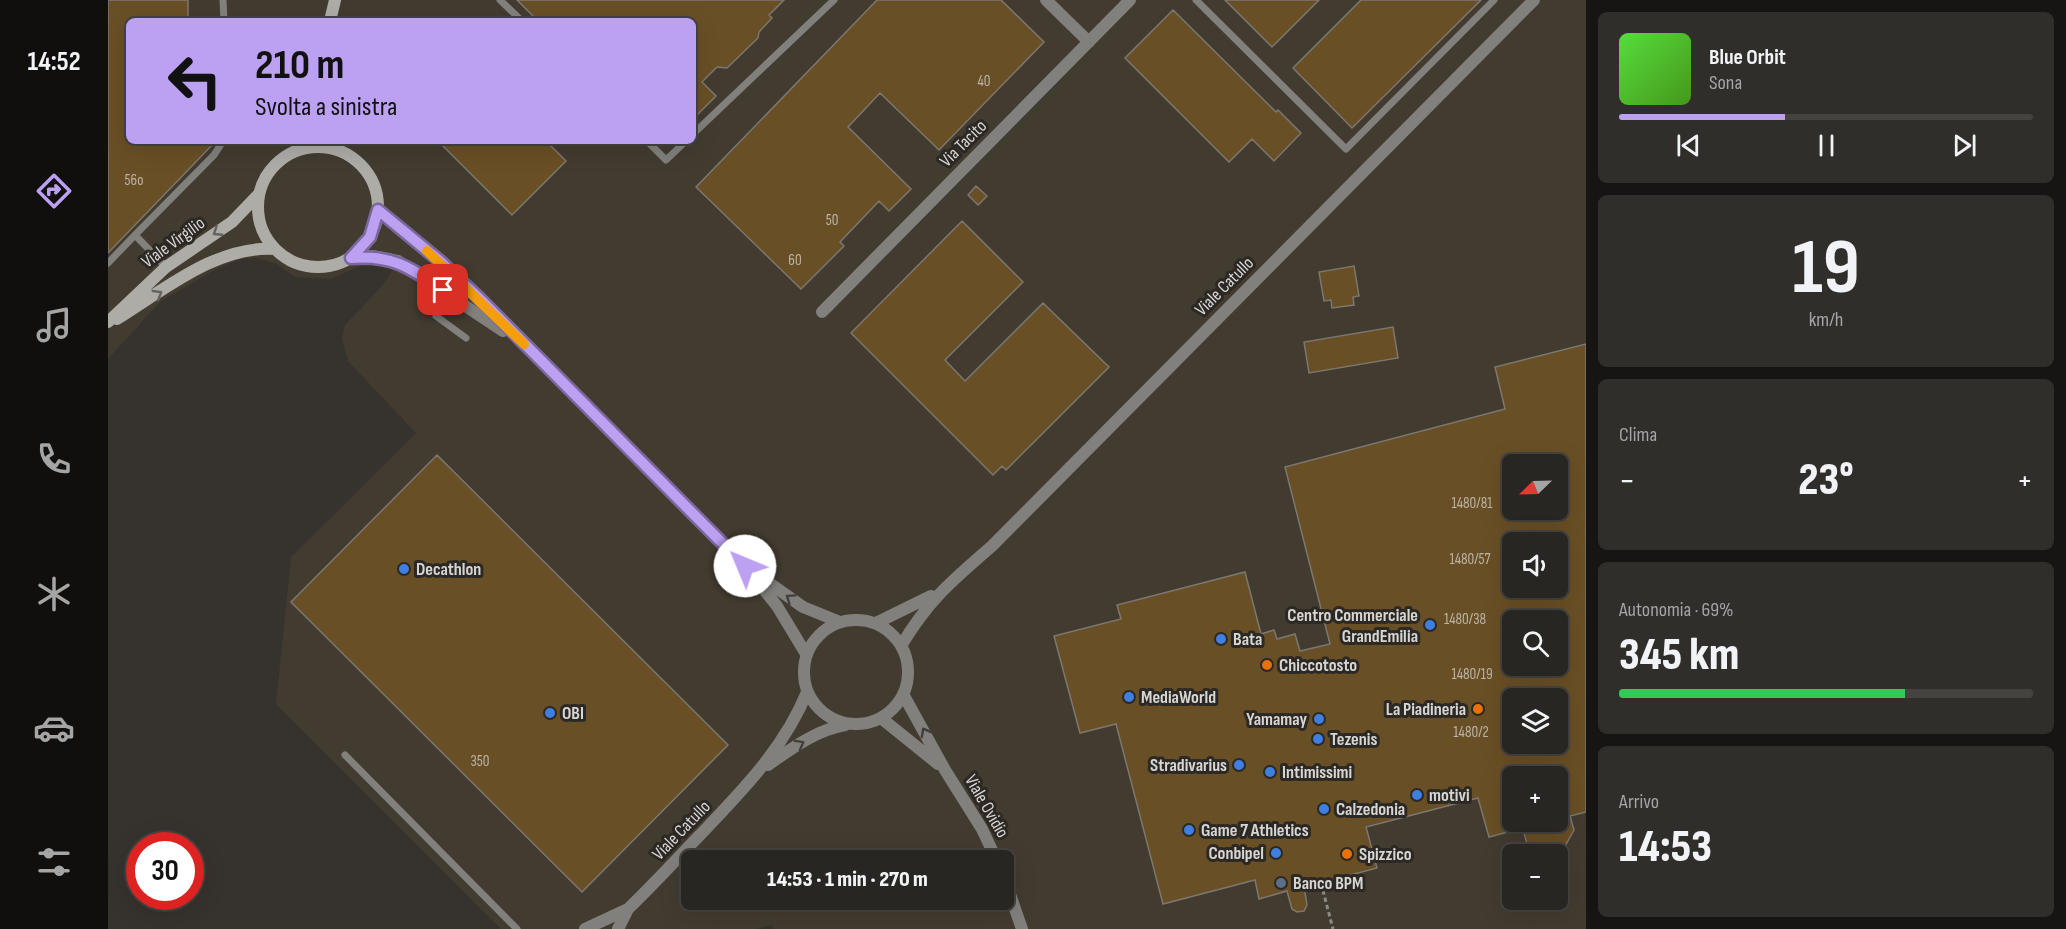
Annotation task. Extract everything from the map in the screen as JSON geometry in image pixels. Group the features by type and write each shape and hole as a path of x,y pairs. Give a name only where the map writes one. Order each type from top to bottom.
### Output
{"street":[{"path":"331,18 335,0"},
{"path":"1046,0 1089,42"},
{"name":"Via Tacito","path":"822,312 1130,0"},
{"name":"Viale Catullo","path":"901,646 920,613 937,593 992,546 1534,0"},
{"path":"346,144 351,157 372,180 378,210 370,237 351,258"},
{"path":"351,157 324,147 298,146 272,168 260,193 260,223 275,249 286,258 312,267 332,266 351,258 372,256 398,261 526,347"},
{"name":"Viale Virgilio","path":"108,323 166,267 232,222 260,193"},
{"path":"378,210 441,262 745,566 777,606 806,654"},
{"name":"Viale Virgilio","path":"108,323 214,261 246,250 275,249"},
{"path":"745,566 803,607 840,622"},
{"name":"Viale Catullo","path":"876,623 937,593"},
{"path":"858,620 876,623 890,633 901,646 907,661 908,678 903,694 894,708 881,718 865,724 848,724 823,714 807,692 803,667 806,654 820,634 840,622 858,620"},
{"name":"Viale Catullo","path":"618,929 627,909 757,773 797,718 807,692"},
{"name":"Viale Ovidio","path":"903,694 945,770 982,829 992,850"},
{"name":"Viale Ovidio","path":"881,718 945,770"},
{"name":"Viale Catullo","path":"757,773 803,742 831,727 848,724"},
{"path":"1014,906 1022,929"},
{"name":"Viale Catullo","path":"585,929 627,909"}],"lane":[{"path":"223,0 224,18"},
{"path":"500,0 519,18"},
{"path":"696,131 834,0"},
{"path":"1196,0 1346,149 1494,0"},
{"path":"108,264 214,155 221,144"},
{"path":"649,144 666,160 683,144"},
{"path":"135,235 166,267"},
{"path":"436,316 466,338"},
{"path":"345,755 517,929"}],"path":[{"path":"1321,882 1333,929"}],"shaded area":[{"path":"108,0 1586,0 1586,929 773,929 772,925 756,929 501,929 276,704 291,557 416,433 348,361 342,339 345,325 382,286 395,267 379,263 358,267 331,279 295,277 277,264 256,258 241,259 218,268 160,302 108,359"}],"building":[{"path":"108,0 188,0 188,18 126,18 126,144 213,144 108,253"},
{"path":"517,0 784,0 769,15 772,18 759,32 758,38 727,68 717,67 702,82 716,96 696,116 696,18 535,18"},
{"path":"877,0 1001,0 1044,42 939,150 880,93 848,127 911,189 889,211 879,201 840,242 844,246 801,289 696,187"},
{"path":"1225,0 1319,0 1272,47"},
{"path":"1361,0 1481,0 1352,128 1293,68"},
{"path":"1173,10 1276,112 1278,110 1301,133 1274,161 1252,139 1229,162 1125,58"},
{"path":"441,144 549,144 566,161 512,215"},
{"path":"976,186 987,196 978,205 968,195"},
{"path":"962,221 1023,282 945,360 965,381 1043,303 1109,367 1006,470 1002,466 993,475 851,333"},
{"path":"1354,266 1359,296 1353,297 1354,305 1332,308 1331,300 1324,301 1319,272"},
{"path":"1393,327 1398,358 1309,373 1304,342"},
{"name":"Centro Commerciale GrandEmilia","path":"1586,344 1586,812 1570,816 1574,830 1566,844 1527,844 1524,832 1568,832 1568,766 1502,766 1502,832 1508,832 1489,837 1478,798 1366,827 1377,868 1304,887 1307,905 1304,911 1297,912 1292,909 1287,891 1259,899 1255,880 1163,904 1116,724 1080,733 1054,636 1121,619 1117,605 1245,572 1261,634 1274,630 1277,639 1295,634 1300,651 1330,644 1285,467 1505,409 1495,367"},
{"name":"OBI","path":"437,455 728,745 582,892 291,602"}],"slow traffic":[{"path":"427,251 481,300 524,344"}],"place":[{"name":"Decathlon","path":"404,569"},
{"name":"Centro Commerciale GrandEmilia","path":"1430,625"},
{"name":"Bata","path":"1221,639"},
{"name":"Chiccotosto","path":"1267,665"},
{"name":"MediaWorld","path":"1129,697"},
{"name":"La Piadineria","path":"1478,709"},
{"name":"OBI","path":"550,713"},
{"name":"Yamamay","path":"1319,719"},
{"name":"Tezenis","path":"1318,739"},
{"name":"Stradivarius","path":"1239,765"},
{"name":"Intimissimi","path":"1270,772"},
{"name":"motivi","path":"1417,795"},
{"name":"Calzedonia","path":"1324,809"},
{"name":"Game 7 Athletics","path":"1189,830"},
{"name":"Conbipel","path":"1276,853"},
{"name":"Spizzico","path":"1347,854"},
{"name":"Banco BPM","path":"1281,883"}],"route":[{"path":"443,290 398,261 372,256 351,258 370,237 376,224 378,210 441,262 481,300 745,566"}]}
